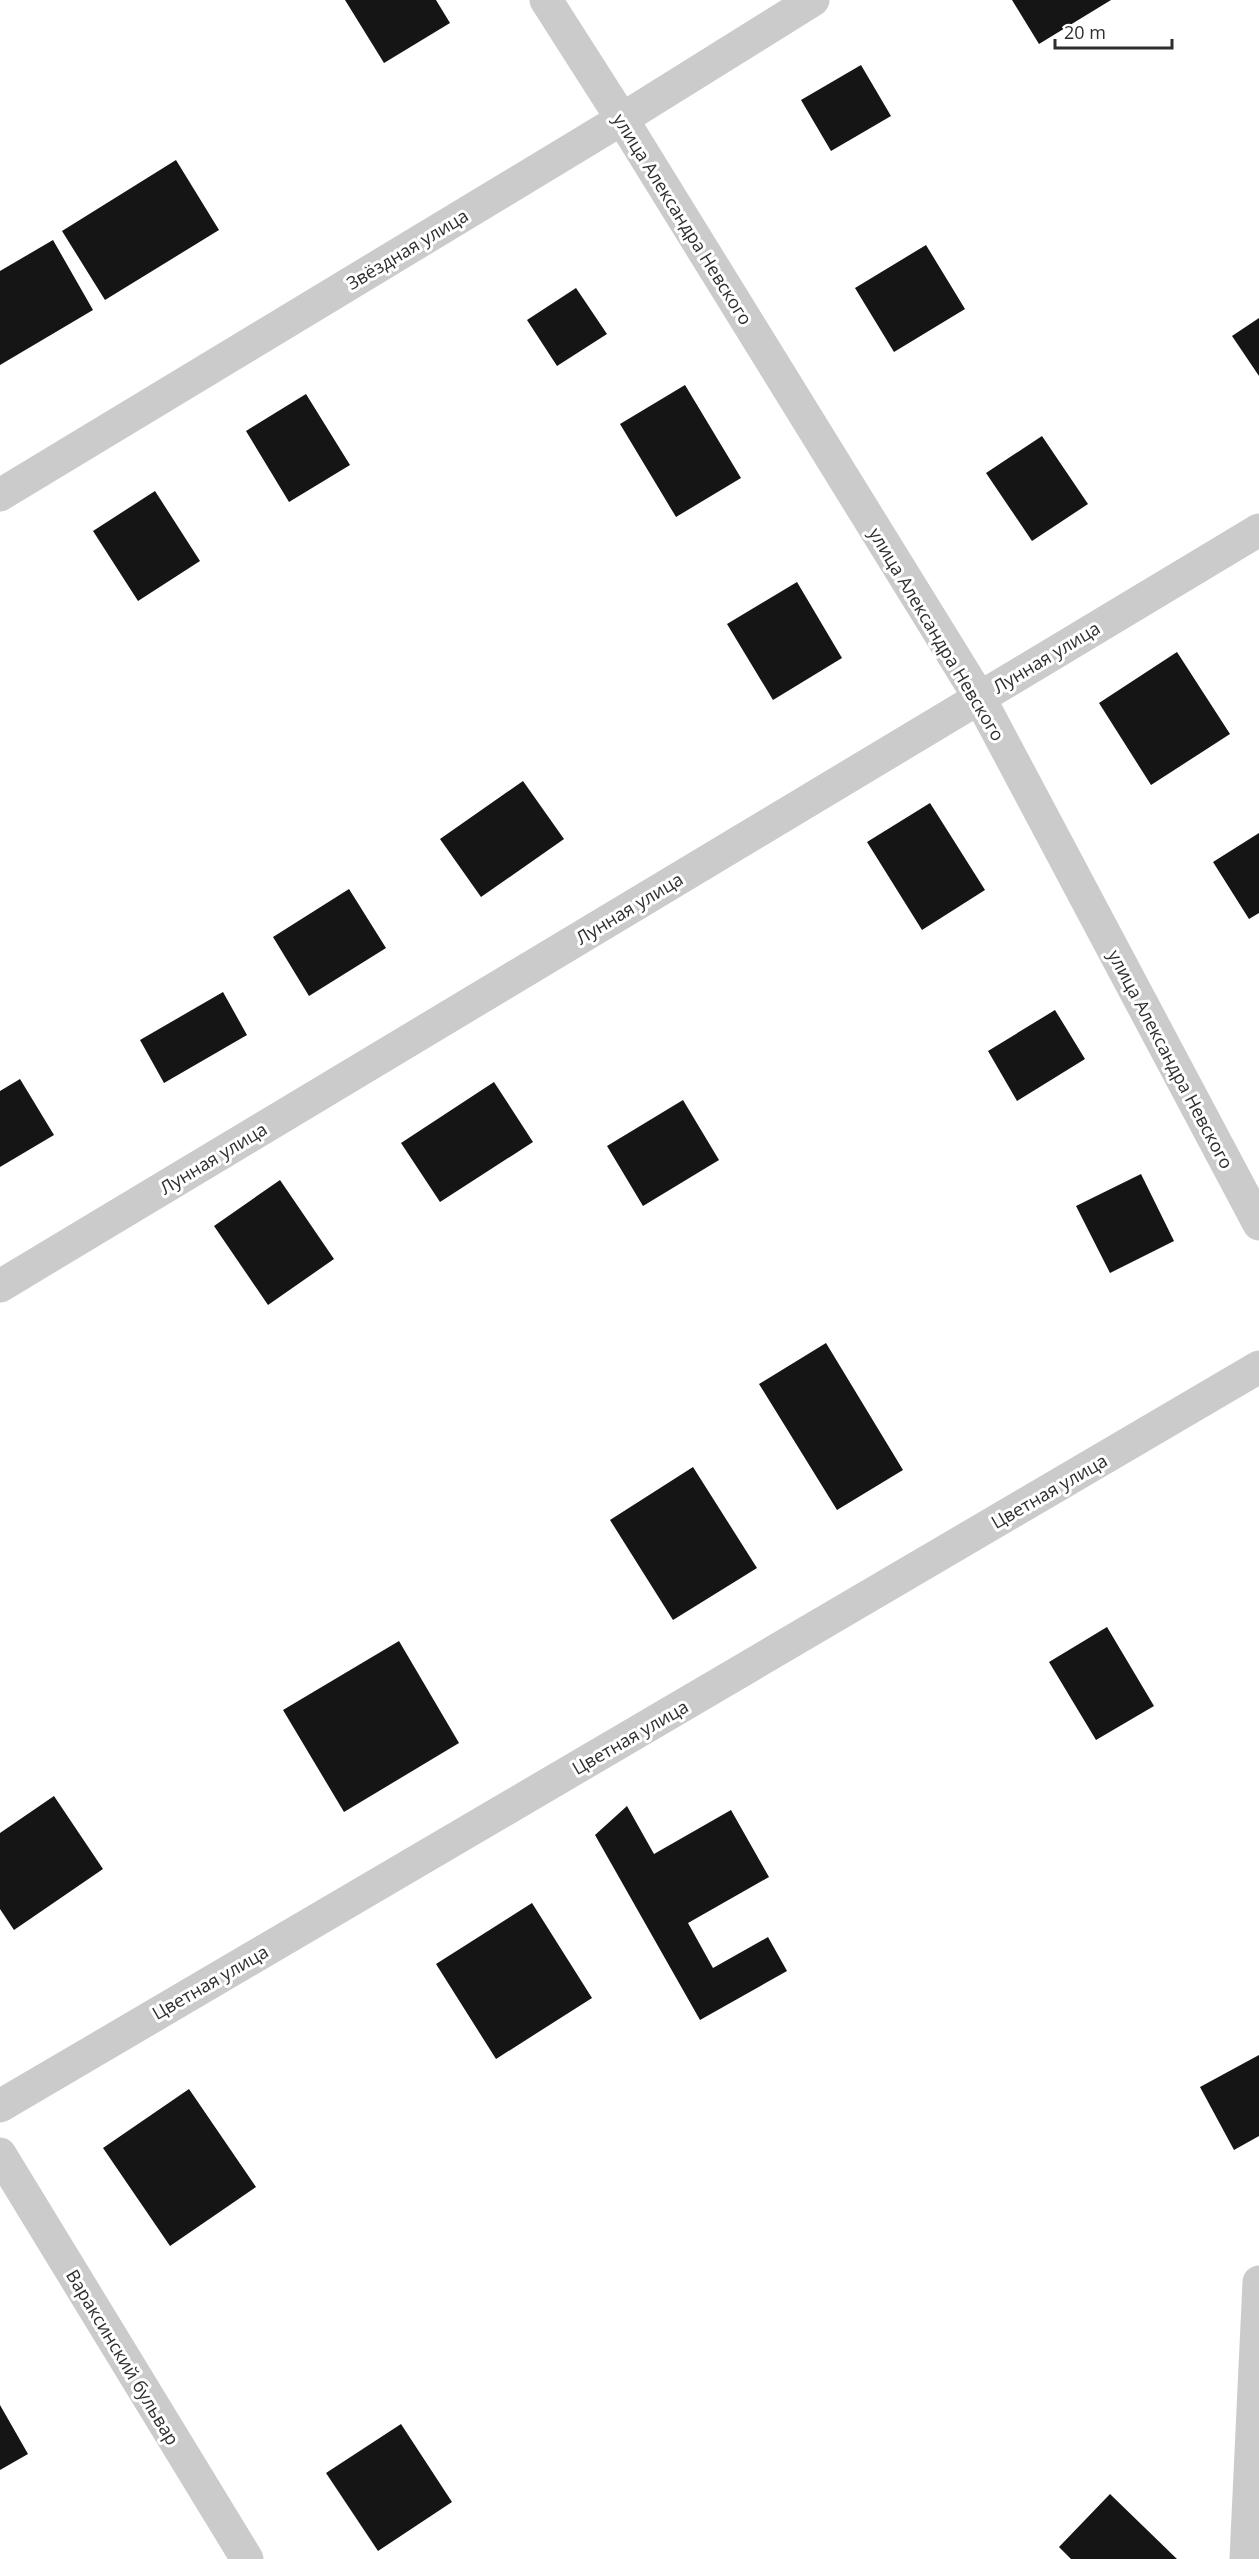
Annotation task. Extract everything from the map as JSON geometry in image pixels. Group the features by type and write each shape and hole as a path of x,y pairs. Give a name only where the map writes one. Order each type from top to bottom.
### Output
{"street":[{"name":"улица Александра Невского","path":"546,0 622,119 979,698 1259,1224"},
{"name":"Звёздная улица","path":"0,495 622,119 813,0"},
{"name":"Лунная улица","path":"0,1286 1259,530"},
{"name":"Цветная улица","path":"0,2106 1259,1367"},
{"name":"Вараксинский бульвар","path":"0,2154 247,2559"},
{"path":"1246,2559 1259,2282"}],"building":[{"path":"345,0 436,0 450,23 384,63"},
{"path":"1012,0 1111,0 1039,44"},
{"path":"861,65 891,116 831,151 801,100"},
{"path":"176,160 219,230 105,300 62,231"},
{"path":"53,240 93,310 0,365 0,271"},
{"path":"926,245 965,309 894,352 855,288"},
{"path":"576,288 607,334 557,366 527,320"},
{"path":"1259,318 1259,376 1232,336"},
{"path":"685,385 741,478 676,517 620,424"},
{"path":"306,394 350,465 289,502 246,431"},
{"path":"1042,436 1088,504 1032,541 986,473"},
{"path":"155,491 200,561 138,601 93,531"},
{"path":"797,582 842,658 773,700 727,624"},
{"path":"1177,652 1230,734 1151,785 1099,703"},
{"path":"523,781 564,839 481,897 440,839"},
{"path":"930,803 985,890 922,930 867,842"},
{"path":"1259,833 1259,913 1249,919 1213,862"},
{"path":"349,889 386,948 309,996 273,937"},
{"path":"223,992 247,1035 164,1083 140,1040"},
{"path":"1055,1010 1085,1059 1017,1101 988,1051"},
{"path":"20,1079 54,1135 0,1167 0,1091"},
{"path":"494,1082 533,1142 440,1202 401,1143"},
{"path":"683,1100 719,1160 643,1206 607,1146"},
{"path":"1141,1174 1174,1241 1110,1273 1076,1206"},
{"path":"280,1180 334,1259 268,1305 214,1226"},
{"path":"826,1343 903,1470 837,1510 759,1384"},
{"path":"693,1467 757,1568 673,1620 610,1520"},
{"path":"1107,1627 1154,1706 1096,1740 1049,1662"},
{"path":"399,1641 459,1743 344,1812 283,1710"},
{"path":"54,1796 103,1869 14,1930 0,1909 0,1833"},
{"path":"627,1806 654,1854 731,1810 769,1877 688,1923 713,1968 768,1937 787,1971 700,2020 595,1835"},
{"path":"532,1903 592,1998 496,2059 436,1964"},
{"path":"1259,2055 1259,2136 1234,2150 1200,2087"},
{"path":"189,2089 256,2187 170,2246 103,2148"},
{"path":"0,2405 28,2454 0,2470"},
{"path":"401,2424 452,2502 378,2551 326,2473"},
{"path":"1110,2494 1177,2559 1071,2559 1059,2547"}]}
